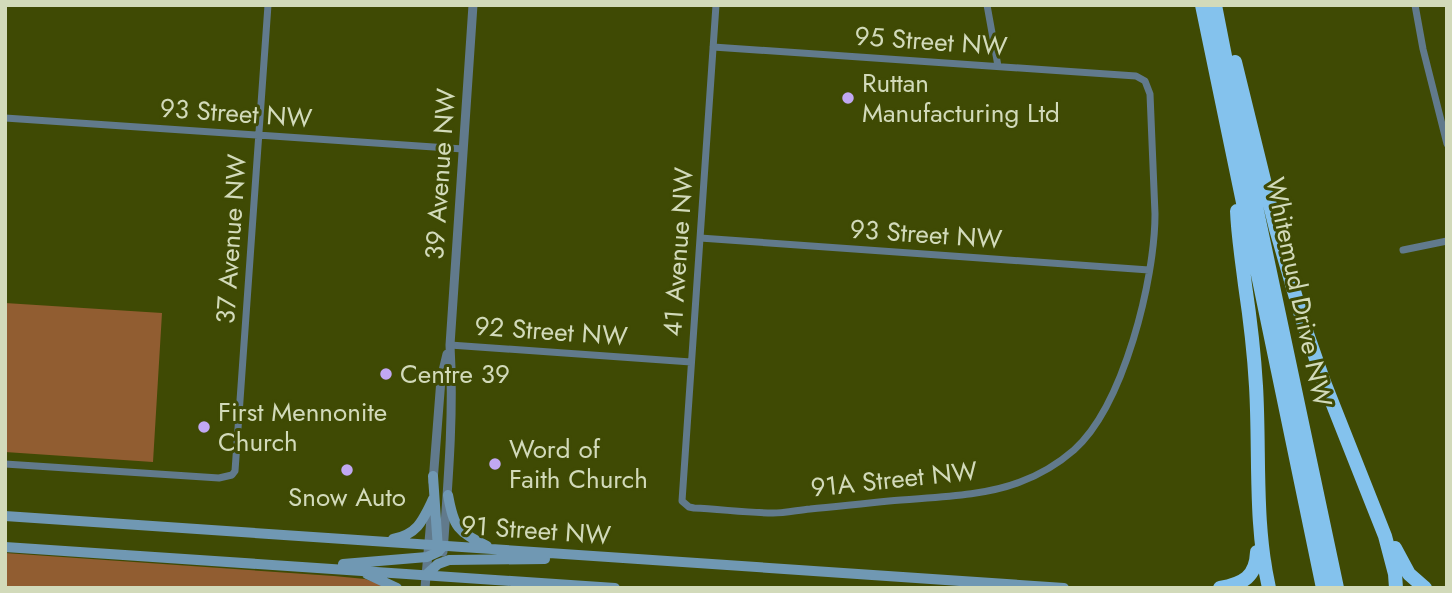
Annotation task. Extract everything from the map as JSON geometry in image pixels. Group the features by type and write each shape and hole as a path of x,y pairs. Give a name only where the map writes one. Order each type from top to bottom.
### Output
{"highway":[{"name":"Whitemud Drive NW","path":"1202,5 1324,588"},
{"name":"Whitemud Drive NW","path":"1215,5 1337,588"},
{"path":"1219,27 1235,62 1276,229 1303,322 1385,536 1396,588"},
{"path":"1237,174 1238,234 1256,387 1261,545 1269,588"},
{"path":"1354,458 1402,563 1414,579 1426,588"},
{"path":"1220,588 1244,581 1254,570 1260,523"}],"main road":[{"path":"432,588 435,562 433,476"},
{"path":"448,495 458,528 492,549"},
{"path":"379,541 397,539 412,532 421,522 433,499"},
{"name":"91 Street NW","path":"5,516 379,541 435,562 464,577 615,588"},
{"name":"91 Street NW","path":"5,547 359,570 435,562 492,549 1063,588"},
{"path":"284,566 614,558"},
{"path":"359,570 397,588"},
{"path":"454,588 464,577"}],"street":[{"name":"37 Avenue NW","path":"5,464 219,478 232,475 235,471 268,5"},
{"name":"39 Avenue NW","path":"435,562 448,495 452,376 450,345 473,5"},
{"name":"41 Avenue NW","path":"682,501 716,5"},
{"path":"987,5 998,66"},
{"path":"1415,5 1447,144"},
{"name":"95 Street NW","path":"713,47 1136,76 1145,81"},
{"name":"91A Street NW","path":"682,501 694,508 774,513 984,492 1019,483 1047,469 1074,450 1109,401 1140,316 1149,270 1155,214 1150,94 1145,81"},
{"path":"1435,96 1447,93"},
{"name":"93 Street NW","path":"5,118 463,149"},
{"name":"93 Street NW","path":"700,238 1149,270"},
{"path":"1403,250 1447,241"},
{"name":"39 Avenue NW","path":"435,562 433,476 441,379 450,345"},
{"name":"92 Street NW","path":"450,345 691,362"},
{"path":"425,588 435,562"}],"shaded area":[{"path":"5,303 162,313 153,462 5,452"},
{"path":"5,553 334,576 365,579 391,588 5,588"}],"place":[{"name":"Ruttan Manufacturing Ltd","path":"848,98"},
{"name":"Centre 39","path":"386,374"},
{"name":"First Mennonite Church","path":"204,427"},
{"name":"Word of Faith Church","path":"495,464"},
{"name":"Snow Auto","path":"347,470"}]}
